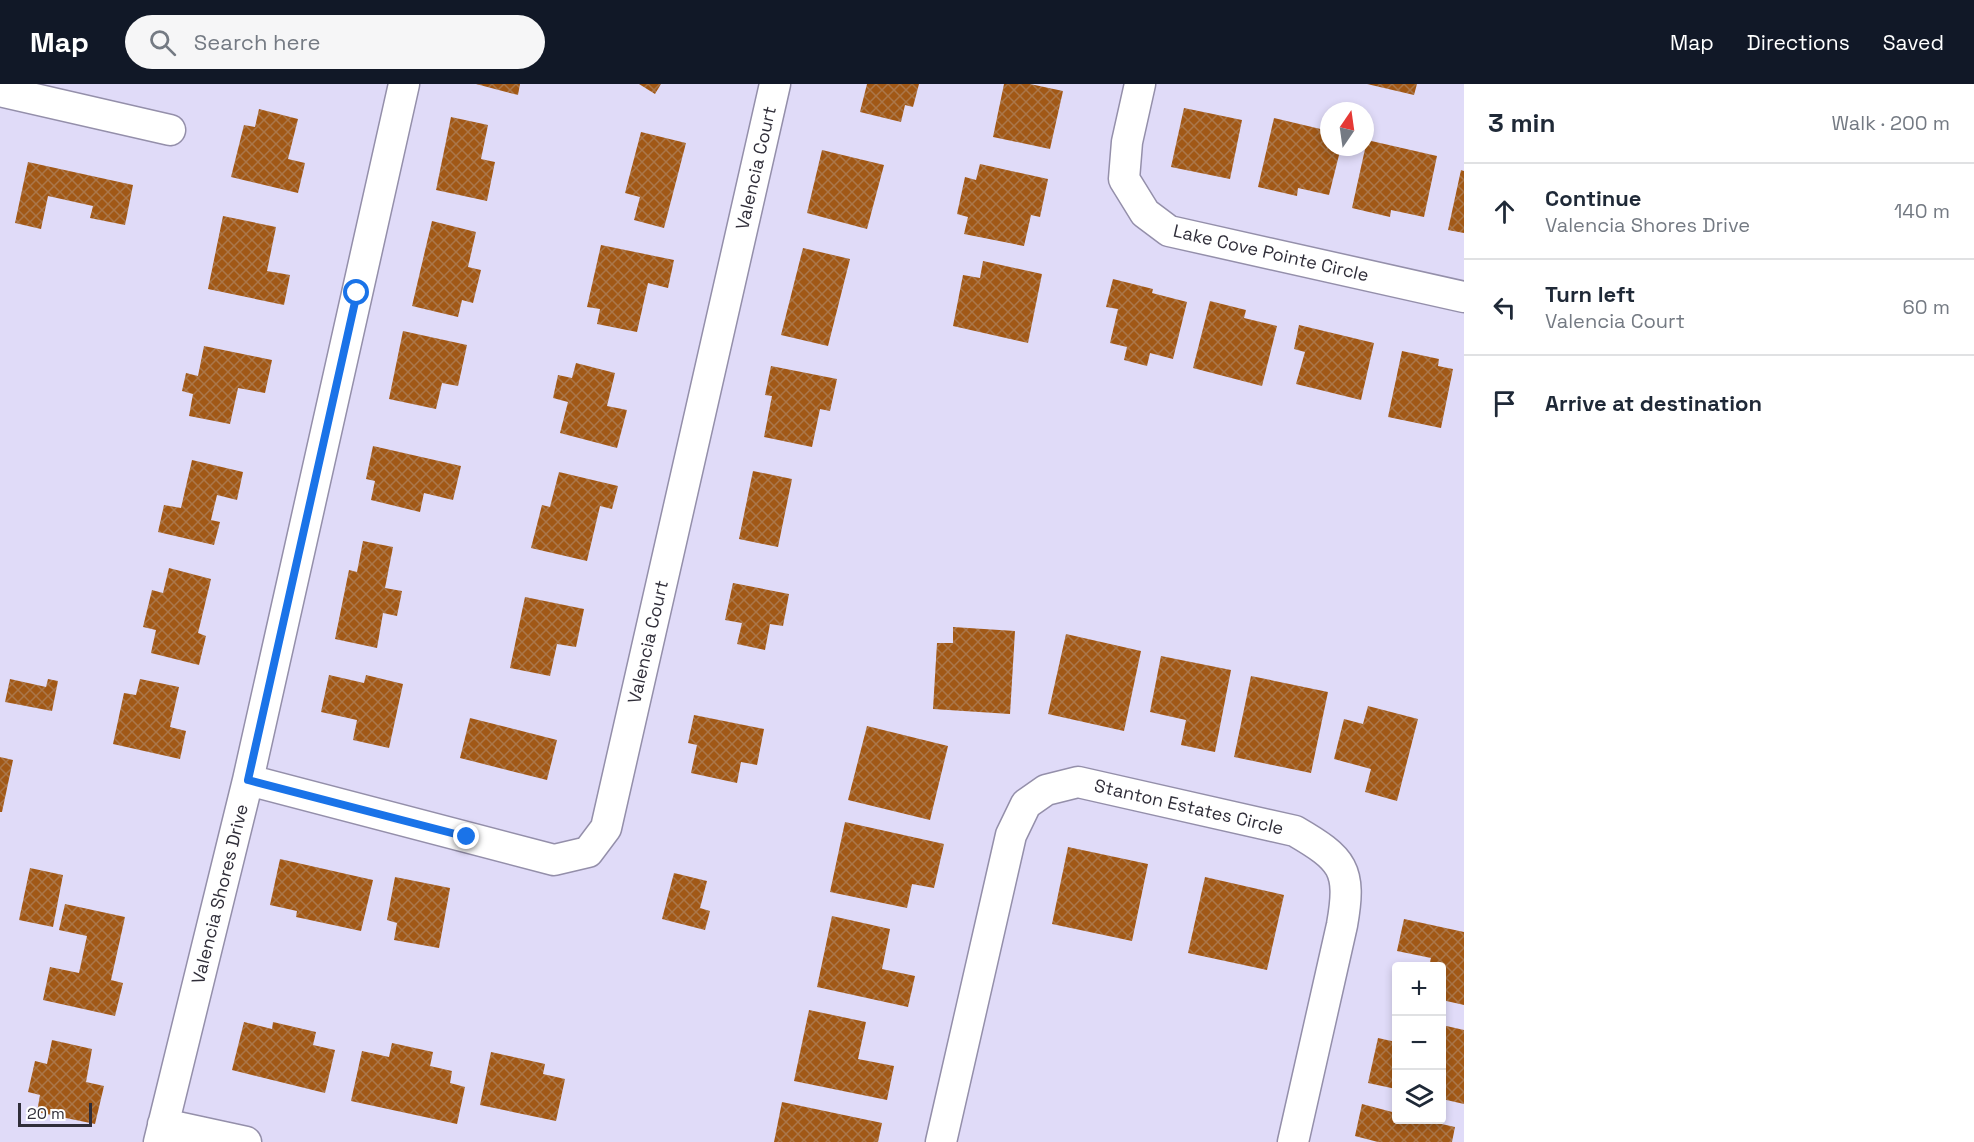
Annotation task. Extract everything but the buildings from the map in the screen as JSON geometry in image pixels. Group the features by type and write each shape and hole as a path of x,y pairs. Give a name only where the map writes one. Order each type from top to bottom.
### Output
{"street":[{"name":"Valencia Shores Drive","path":"161,1133 248,780 404,84"},
{"name":"Valencia Court","path":"248,780 554,860 588,852 606,828 775,84"},
{"name":"Lake Cove Pointe Circle","path":"1140,84 1127,142 1124,180 1145,213 1169,231 1464,297"},
{"path":"0,91 170,130"},
{"name":"Stanton Estates Circle","path":"941,1142 1011,835 1026,804 1046,790 1078,782 1295,831 1323,847 1343,870 1347,895 1342,925 1293,1142"},
{"path":"161,1133 246,1142"}],"route":[{"path":"357,293 248,780 467,837"}]}
